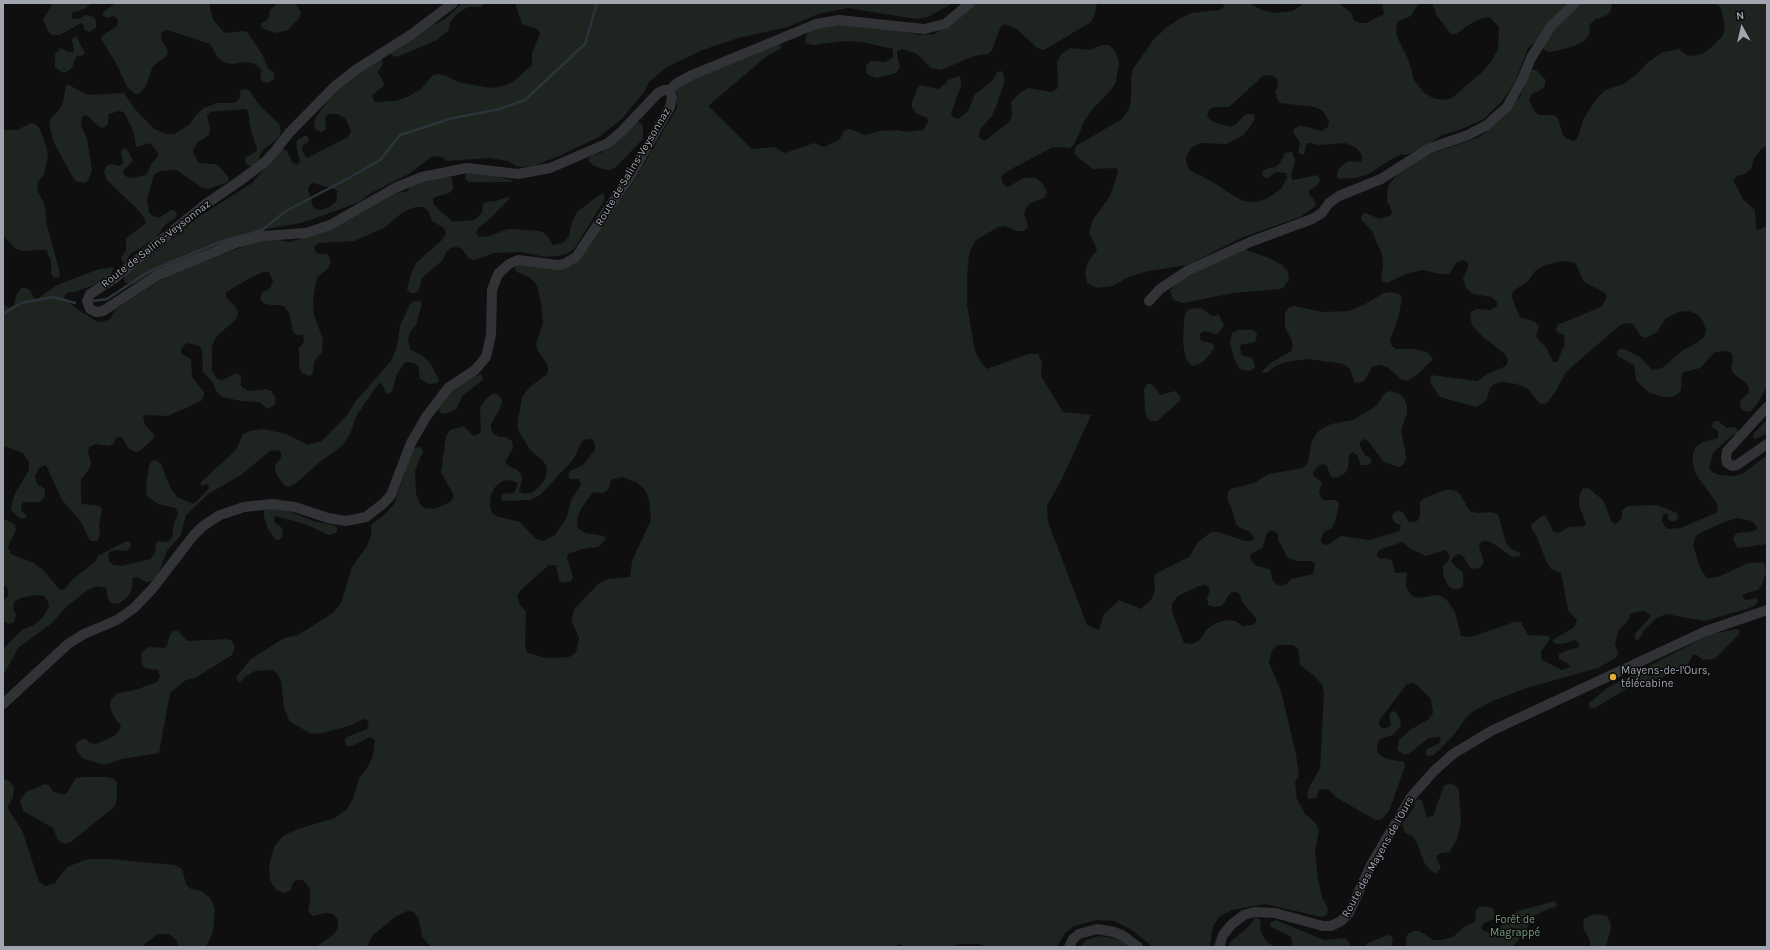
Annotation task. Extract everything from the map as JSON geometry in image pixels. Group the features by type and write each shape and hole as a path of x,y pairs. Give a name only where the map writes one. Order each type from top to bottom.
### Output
{"street":[{"name":"Route de Salins-Veysonnaz","path":"3,704 68,644 84,634 117,620 134,608 153,588 193,536 203,526 220,515 244,507 272,504 295,507 328,518 346,521 366,517 384,503 390,495 411,443 430,411 448,388 475,370 486,357 491,334 492,290 498,274 509,264 518,260 558,265 567,263 576,257 628,178 670,107 672,98 670,90 658,92 622,131 608,143 550,168 518,174 477,168 460,168 422,177 396,188 330,225 306,233 263,236 236,244 158,275 103,311 96,312 90,309 87,301 90,294 115,278 203,206 236,184 266,161 289,133 335,86 357,69 412,34 453,3"},
{"path":"670,90 677,83 692,75 816,24 839,20 924,29 945,24 970,3"},
{"path":"1149,301 1160,289 1187,271 1250,242 1312,219 1322,213 1329,203 1339,196 1381,179 1428,149 1468,135 1487,126 1506,107 1522,80 1531,58 1551,26 1575,3"},
{"path":"1767,407 1727,451 1727,463 1732,466 1737,466 1767,444"},
{"name":"Route des Mayens de l'Ours","path":"1218,947 1223,935 1232,924 1244,915 1254,912 1275,913 1323,926 1331,926 1342,921 1349,913 1372,863 1411,797 1439,766 1453,754 1491,731 1682,642 1718,626 1767,610"},
{"path":"1069,947 1073,939 1079,934 1097,929 1107,930 1122,935 1138,947"}],"green space":[{"path":"51,3 91,3 86,8 72,13 72,17 73,19 78,19 86,15 94,17 96,28 89,32 85,30 83,24 81,23 60,35 52,35 47,30 43,19 51,7"},
{"path":"116,3 209,3 213,20 225,33 247,32 262,54 268,68 274,73 274,79 268,83 263,82 260,78 262,70 255,64 246,62 233,64 225,63 218,58 210,44 167,30 162,32 161,38 168,51 167,56 153,66 146,86 139,94 135,94 127,87 116,63 101,39 103,35 117,26 117,18 113,16 106,18 103,15 103,12"},
{"path":"278,3 295,3 301,12 300,17 288,30 275,33 262,28 260,24 268,19 270,10"},
{"path":"462,3 484,3 481,7 468,7 457,14 450,22 449,30 437,40 397,57 391,55 391,51 416,34 445,19"},
{"path":"515,3 953,3 928,17 916,19 848,8 818,14 788,27 738,38 703,50 667,67 649,82 644,92 622,119 599,137 534,166 516,166 508,161 489,158 447,161 442,157 431,157 409,174 371,193 358,203 301,223 249,232 226,243 211,247 155,271 134,284 125,283 124,279 127,272 138,266 200,216 252,183 281,149 286,150 293,163 297,164 300,162 296,145 297,140 304,136 307,136 309,139 308,142 303,145 302,150 307,158 348,137 351,131 345,118 337,114 328,114 325,118 326,129 322,132 317,131 314,125 315,119 330,97 346,81 382,58 383,64 378,72 384,83 383,87 372,95 375,102 396,101 409,96 421,89 433,75 438,74 444,75 461,83 491,88 507,85 514,81 532,65 532,53 540,34 539,31 534,28 522,24","holes":["313,183 337,190 337,201 329,207 321,210 316,209 313,206 308,189"]},
{"path":"977,3 1097,3 1095,14 1091,22 1044,50 1037,48 1017,29 1004,24 1000,28 992,50 988,54 974,56 941,70 931,68 917,54 902,49 897,51 900,67 896,73 877,78 868,75 866,66 871,61 885,62 893,57 893,49 863,42 845,41 813,45 805,43 806,35 811,30 839,24 907,31 918,35 935,34"},
{"path":"1223,3 1249,3 1262,10 1274,13 1293,11 1302,5 1302,3 1339,3 1351,13 1354,20 1360,23 1366,23 1384,14 1382,3 1419,3 1411,16 1398,21 1396,28 1397,37 1409,61 1414,80 1424,93 1433,98 1444,100 1452,98 1481,73 1491,62 1498,49 1499,27 1490,17 1482,18 1456,34 1451,34 1437,16 1432,3 1612,3 1611,11 1607,15 1596,19 1590,24 1589,35 1584,41 1575,46 1547,52 1535,43 1531,45 1527,50 1516,80 1502,101 1484,119 1460,130 1442,135 1422,149 1406,155 1402,154 1367,175 1355,178 1339,179 1337,176 1338,170 1349,161 1361,162 1361,153 1355,147 1345,143 1319,145 1310,143 1306,144 1304,155 1298,153 1300,142 1293,132 1294,129 1299,126 1321,131 1328,127 1329,121 1323,111 1315,107 1279,103 1275,92 1278,84 1277,79 1272,75 1263,76 1229,107 1214,107 1209,110 1207,116 1211,121 1230,127 1236,124 1246,114 1253,114 1255,119 1244,135 1226,144 1201,143 1191,148 1186,158 1189,170 1213,182 1243,201 1255,202 1266,199 1281,189 1287,178 1286,173 1276,172 1268,178 1263,177 1262,172 1266,169 1275,167 1280,163 1285,153 1292,152 1295,160 1291,177 1293,180 1318,175 1320,180 1317,185 1309,191 1309,194 1314,200 1316,206 1300,217 1241,238 1188,265 1148,271 1129,277 1112,286 1097,288 1087,283 1085,272 1089,260 1097,250 1089,232 1093,220 1110,196 1118,172 1116,168 1093,169 1076,156 1074,152 1076,146 1122,119 1129,109 1131,101 1131,77 1133,69 1154,39 1167,27 1181,18 1191,13 1219,10 1224,7"},
{"path":"1716,3 1767,3 1767,146 1762,148 1754,158 1751,169 1745,174 1737,176 1733,180 1743,199 1755,210 1756,229 1759,230 1767,226 1767,387 1757,404 1751,411 1747,412 1742,410 1740,401 1749,392 1749,388 1746,383 1733,373 1731,368 1733,360 1732,354 1727,351 1715,352 1700,368 1682,373 1681,390 1678,394 1672,397 1662,397 1648,392 1636,380 1634,365 1617,356 1617,352 1620,349 1624,349 1640,357 1652,370 1662,368 1683,350 1697,343 1704,337 1706,330 1703,321 1698,315 1689,311 1679,312 1666,318 1656,333 1645,338 1641,336 1633,324 1627,323 1619,326 1566,372 1556,391 1547,403 1539,403 1528,389 1517,384 1501,382 1494,384 1490,388 1486,401 1476,407 1440,397 1430,382 1431,375 1477,381 1489,373 1506,366 1508,361 1505,354 1483,337 1473,326 1470,318 1471,312 1477,309 1490,310 1497,306 1497,302 1492,297 1473,294 1466,288 1463,279 1469,264 1464,260 1457,262 1449,274 1439,274 1423,270 1406,274 1387,283 1382,281 1382,255 1372,231 1362,221 1361,217 1363,214 1366,213 1379,219 1391,215 1392,211 1387,201 1387,192 1389,184 1398,174 1425,156 1477,138 1489,130 1504,117 1516,102 1521,95 1529,72 1532,70 1536,70 1545,79 1545,85 1542,89 1532,94 1529,99 1534,111 1539,115 1553,115 1558,118 1563,135 1573,141 1577,139 1584,118 1595,101 1605,90 1624,84 1637,74 1648,62 1663,52 1679,49 1686,55 1694,56 1704,53 1714,45 1723,35 1725,28 1721,8","holes":["1562,261 1576,264 1582,278 1586,283 1605,293 1607,298 1601,307 1557,325 1557,332 1564,335 1565,344 1557,362 1553,362 1547,349 1536,336 1539,327 1535,322 1520,317 1512,298 1513,291 1528,281 1535,271 1545,265"]},
{"path":"76,36 85,53 76,57 72,68 63,73 55,67 55,54 61,48 68,52 74,52 72,40"},
{"path":"779,42 782,48 767,56 708,106 752,149 774,147 785,153 814,143 824,147 839,140 845,130 850,129 866,135 879,131 898,130 907,132 923,130 928,122 927,118 916,113 912,107 912,102 919,85 938,89 948,80 959,76 961,86 951,113 953,117 958,119 968,111 975,94 994,79 997,72 1002,71 1005,80 996,107 991,117 980,130 979,136 982,140 986,140 1009,122 1012,116 1011,102 1020,93 1028,88 1052,92 1058,88 1057,62 1061,54 1070,48 1090,50 1102,45 1109,45 1115,51 1119,62 1116,82 1111,90 1091,111 1084,122 1075,143 1070,148 1053,147 1006,172 1001,177 1003,184 1008,187 1024,178 1036,178 1043,184 1047,192 1045,197 1031,203 1026,208 1024,215 1028,228 1023,231 1017,231 1005,226 998,227 975,241 969,254 967,278 967,305 975,351 982,364 987,369 1028,354 1038,354 1042,363 1041,376 1063,412 1091,415 1061,481 1047,506 1048,522 1087,625 1099,630 1104,614 1119,600 1141,609 1151,600 1155,591 1154,577 1157,573 1189,557 1198,542 1211,532 1218,532 1245,541 1251,541 1254,538 1250,532 1240,528 1236,524 1232,509 1227,499 1228,492 1231,489 1254,483 1269,474 1302,468 1308,463 1311,444 1316,434 1321,429 1331,424 1353,420 1376,406 1385,393 1390,391 1400,394 1404,398 1407,407 1407,414 1401,430 1406,459 1403,465 1399,467 1384,462 1367,440 1364,439 1360,442 1360,446 1365,455 1371,458 1371,462 1368,465 1361,465 1357,455 1352,452 1349,456 1348,468 1345,473 1338,477 1333,478 1330,475 1327,466 1322,464 1318,466 1313,472 1313,475 1322,483 1319,492 1321,497 1323,500 1335,500 1339,505 1335,522 1332,528 1324,532 1321,542 1325,545 1329,544 1341,536 1369,540 1399,531 1401,525 1395,523 1392,518 1393,514 1397,511 1403,512 1409,522 1416,522 1420,517 1420,502 1423,499 1444,490 1453,490 1459,493 1470,511 1476,513 1490,512 1498,514 1506,543 1511,549 1521,553 1520,556 1512,557 1491,542 1484,541 1480,543 1479,547 1484,562 1481,567 1475,569 1470,568 1463,556 1458,554 1453,557 1451,562 1463,573 1463,586 1458,589 1449,587 1443,575 1443,565 1448,562 1450,556 1445,550 1426,556 1411,549 1402,542 1379,550 1377,554 1377,557 1381,559 1387,558 1392,561 1395,573 1407,573 1406,587 1412,596 1417,598 1439,595 1446,599 1455,612 1461,636 1471,637 1514,622 1521,622 1528,635 1548,636 1550,639 1541,652 1542,660 1562,670 1570,667 1567,663 1559,659 1559,654 1576,648 1579,646 1578,642 1575,640 1558,644 1554,643 1553,640 1574,627 1577,620 1568,610 1561,573 1551,569 1547,563 1536,535 1531,528 1532,524 1542,516 1546,516 1553,531 1558,533 1569,527 1585,526 1586,524 1579,506 1579,498 1582,489 1588,488 1603,500 1612,522 1615,524 1618,523 1622,517 1622,510 1628,506 1657,505 1677,513 1678,519 1674,521 1670,521 1668,514 1663,514 1662,521 1667,529 1680,528 1716,513 1718,507 1716,502 1697,476 1693,465 1693,454 1696,447 1701,443 1718,438 1718,431 1711,427 1714,421 1718,421 1727,428 1735,427 1739,432 1730,437 1713,453 1709,468 1712,472 1719,475 1734,476 1744,473 1767,455 1767,544 1738,548 1733,540 1737,533 1755,531 1758,528 1752,521 1737,518 1698,534 1693,545 1700,568 1707,578 1718,577 1748,563 1762,562 1765,565 1766,573 1762,584 1758,590 1744,594 1742,597 1746,600 1757,598 1758,601 1756,605 1747,609 1704,621 1666,614 1657,618 1645,629 1639,639 1636,640 1634,635 1650,617 1650,615 1645,611 1631,613 1627,622 1618,631 1615,645 1618,653 1616,658 1598,668 1527,688 1493,701 1472,712 1454,735 1435,754 1430,756 1426,755 1426,750 1439,743 1441,740 1440,737 1429,738 1410,753 1405,755 1397,750 1399,740 1410,730 1429,719 1433,713 1431,699 1418,686 1413,683 1407,684 1379,721 1379,725 1382,728 1386,728 1391,725 1389,716 1391,712 1394,711 1397,713 1401,722 1400,727 1393,735 1382,738 1378,742 1377,752 1381,756 1388,759 1404,762 1405,766 1389,811 1382,819 1376,820 1337,798 1329,790 1319,790 1316,798 1309,799 1307,796 1309,788 1320,768 1324,693 1322,684 1300,665 1298,649 1293,645 1277,645 1272,650 1269,663 1281,691 1296,754 1299,776 1295,782 1297,799 1305,814 1315,822 1319,830 1315,851 1318,879 1322,897 1328,909 1327,915 1322,917 1265,904 1232,910 1219,917 1213,926 1210,947 1153,947 1132,930 1114,921 1097,920 1074,926 1065,933 1057,947 988,947 979,944 960,944 951,947 906,947 899,944 894,947 431,947 422,937 419,920 414,912 407,911 395,917 372,936 367,947 316,947 333,935 338,928 338,920 333,914 326,913 312,916 308,910 310,903 310,889 303,880 297,880 293,883 290,891 284,893 276,890 270,881 269,866 274,847 283,836 298,829 335,818 348,808 354,796 359,778 366,770 373,756 375,740 370,737 352,746 346,746 345,739 347,737 367,729 369,726 367,720 363,719 352,725 319,734 310,733 290,722 284,708 281,681 277,673 272,670 255,671 246,676 240,682 236,677 251,659 284,638 298,635 333,613 341,603 352,567 367,546 371,536 371,525 385,514 394,504 414,448 421,447 423,451 415,471 416,494 420,504 424,508 434,509 450,502 453,498 453,494 441,472 446,436 450,430 463,426 474,436 481,433 480,408 485,400 492,394 498,394 502,400 501,406 491,425 491,429 494,434 512,441 513,448 505,462 521,474 522,479 519,492 525,494 533,492 541,485 546,477 547,467 543,461 531,451 522,437 518,429 518,420 522,397 531,386 547,374 548,369 547,364 538,351 536,344 543,323 541,304 538,288 534,281 515,271 515,268 517,265 567,267 574,264 630,187 677,108 677,89 690,80","holes":["592,439 595,443 595,450 583,465 570,471 568,476 570,479 579,479 581,485 571,500 567,517 555,535 543,541 535,538 520,522 496,516 492,513 490,507 491,495 495,487 503,481 510,480 518,483 514,493 502,494 501,500 504,501 530,500 540,495 573,460 582,441","622,477 636,482 645,490 649,499 651,520 632,561 630,577 608,579 598,584 575,608 572,616 572,622 579,638 575,653 569,657 557,658 546,658 528,653 525,647 526,611 520,605 517,596 520,591 549,565 556,565 559,580 562,583 571,581 573,577 567,558 568,554 582,549 598,547 606,539 604,536 585,533 578,528 577,519 581,509 593,492 603,493 608,490 611,480","1272,530 1278,534 1278,540 1288,558 1297,561 1312,561 1315,564 1313,574 1291,579 1288,583 1282,586 1276,584 1273,581 1270,569 1257,566 1250,558 1252,553 1262,548 1267,533","1206,585 1210,590 1207,598 1208,605 1214,607 1222,606 1230,593 1235,592 1240,594 1242,602 1256,618 1256,622 1252,625 1243,626 1235,621 1226,620 1216,623 1207,629 1200,640 1192,644 1184,643 1172,612 1172,604 1178,596 1199,586"]},
{"path":"66,85 69,85 88,95 124,93 134,108 154,129 167,134 174,134 189,125 196,115 204,108 217,103 234,103 239,100 241,90 246,89 250,91 260,106 279,124 281,132 278,138 262,151 257,163 251,166 247,165 245,161 246,157 257,151 251,131 248,111 245,109 210,112 207,115 210,129 209,135 197,143 193,150 194,154 199,163 216,164 220,167 229,178 228,182 209,189 203,188 176,170 160,171 154,175 147,200 149,213 155,217 160,217 171,210 175,210 177,216 164,226 154,241 131,253 126,262 123,262 121,258 126,250 126,238 146,222 141,213 106,179 104,172 106,166 111,164 119,166 123,164 121,150 125,148 133,161 123,171 124,174 127,177 132,178 146,175 152,163 158,156 158,153 150,143 136,147 134,133 124,112 119,111 109,114 108,124 103,128 98,126 88,116 84,115 82,117 81,125 87,139 92,170 89,179 85,183 75,181 53,141 49,123 50,119 59,110 63,102"},
{"path":"636,122 643,125 643,139 616,167 610,170 603,169 594,166 589,161 589,158 592,155 601,153"},
{"path":"31,123 35,124 39,128 48,154 46,167 43,176 38,182 37,190 45,205 47,226 60,273 59,278 53,277 51,273 51,261 47,251 22,251 16,249 3,236 3,130 17,130"},
{"path":"466,172 492,175 511,180 512,182 468,182 465,178"},
{"path":"447,175 452,178 453,189 449,193 433,198 433,201 434,205 453,222 474,220 482,213 483,204 486,202 496,201 508,197 510,198 491,218 479,227 476,233 479,237 489,236 508,229 528,230 540,231 546,234 553,245 563,243 569,236 572,222 578,211 602,193 605,196 604,201 574,249 570,252 564,255 546,257 520,252 494,253 475,260 469,259 462,249 457,247 450,248 445,254 443,260 422,278 420,287 416,293 411,293 407,290 411,274 416,263 442,240 446,234 444,228 432,221 429,212 424,207 416,207 403,212 384,228 354,241 319,243 314,247 315,251 319,254 327,254 331,262 329,267 317,278 315,286 313,301 314,315 323,339 322,352 314,362 313,373 310,376 302,373 299,367 299,348 304,342 303,335 297,335 293,332 289,313 285,307 263,303 260,298 263,292 270,288 273,281 269,272 264,272 254,276 226,292 226,297 236,307 238,314 236,319 216,337 212,346 212,371 217,379 222,380 237,373 241,376 241,386 248,391 266,389 271,391 275,397 275,405 267,409 259,402 241,401 222,397 217,392 212,381 203,372 202,351 199,346 188,343 183,346 181,351 182,354 191,359 192,377 204,392 204,396 201,401 168,416 146,415 143,417 145,425 154,434 153,439 141,450 136,452 129,449 122,438 119,437 116,438 113,444 109,446 96,444 89,447 88,452 91,462 90,468 81,479 81,501 82,504 100,506 102,509 99,526 100,536 97,541 92,541 89,539 81,522 62,500 46,465 39,468 35,476 37,484 45,489 45,496 40,502 24,502 21,505 21,510 27,516 23,519 19,518 11,510 14,495 29,470 29,462 23,453 3,446 3,305 9,308 14,305 16,296 21,288 30,290 33,297 37,299 57,285 99,269 114,267 111,275 94,285 75,292 69,292 65,295 64,299 98,322 105,321 110,319 116,309 166,276 260,240 272,239 289,242 300,239 336,225 370,208 392,194 408,191 412,183"},
{"path":"1244,249 1269,258 1282,265 1288,272 1289,279 1284,287 1279,289 1233,293 1183,303 1173,300 1170,291 1182,277"},
{"path":"1391,292 1399,294 1402,298 1398,319 1390,340 1391,345 1396,349 1415,349 1427,352 1433,359 1417,375 1408,380 1402,380 1387,367 1380,365 1372,367 1364,381 1359,383 1354,382 1350,369 1344,364 1307,359 1286,362 1274,367 1268,372 1264,373 1262,371 1272,362 1290,352 1293,346 1285,327 1285,313 1288,308 1294,306 1323,312 1349,311 1384,293"},
{"path":"414,301 420,301 422,304 416,325 410,332 408,340 410,349 424,357 430,363 439,380 437,383 429,384 420,379 418,366 414,363 405,362 397,374 392,392 386,394 381,383 378,384 357,415 350,434 342,446 321,461 295,484 288,487 284,485 275,471 275,465 281,458 281,453 279,450 270,451 241,475 208,494 186,515 181,535 167,551 157,577 146,582 137,577 133,578 132,588 128,597 118,604 111,603 108,599 106,588 98,586 88,590 67,606 52,623 18,648 3,676 3,650 22,630 34,625 43,617 49,607 48,601 44,596 36,595 20,598 14,602 13,609 16,615 14,622 9,624 3,621 3,601 8,596 8,589 3,584 3,518 15,525 16,530 8,547 11,554 34,563 44,571 59,589 62,590 95,562 98,556 124,542 128,541 131,543 128,551 111,551 108,555 109,561 113,565 122,566 150,559 155,553 156,543 159,541 169,541 173,535 173,527 178,514 176,508 158,504 147,496 146,488 151,461 156,460 161,464 170,487 177,497 193,504 209,488 208,484 201,486 201,482 236,450 243,434 250,431 263,429 286,434 308,445 322,441 348,414 355,402 391,361 397,347 400,326 410,304"},
{"path":"1189,309 1203,309 1212,316 1219,315 1224,325 1219,333 1215,334 1205,331 1200,333 1201,341 1212,343 1214,346 1213,350 1205,360 1192,366 1186,359 1183,343 1184,319 1186,312"},
{"path":"1238,330 1253,330 1257,333 1256,340 1253,343 1243,344 1240,346 1241,355 1252,358 1254,363 1255,368 1250,371 1239,369 1234,358 1230,343 1232,333"},
{"path":"482,375 483,380 463,395 456,409 443,414 439,412 438,409 448,393 464,381"},
{"path":"1147,384 1151,384 1156,388 1160,395 1175,391 1180,396 1181,400 1157,421 1151,421 1147,418 1145,411 1144,390"},
{"path":"1767,420 1767,433 1756,439 1753,438 1754,433"},
{"path":"270,507 284,509 313,521 333,525 337,527 337,531 336,533 329,535 305,524 275,516 274,522 281,527 283,531 282,537 279,540 276,540 268,529 264,517 264,509"},
{"path":"1737,629 1740,630 1739,634 1715,659 1703,660 1697,655 1693,655 1687,665 1663,677 1633,685 1595,708 1591,708 1589,706 1589,703 1607,688 1616,683 1711,634"},
{"path":"174,631 178,631 187,641 227,639 232,641 235,647 232,655 195,678 186,680 170,693 159,753 122,759 104,765 82,758 76,749 76,744 80,740 86,739 90,743 96,744 114,736 119,731 121,726 113,715 110,707 111,700 116,694 138,689 157,682 160,677 158,670 145,668 142,664 141,655 143,651 149,647 164,648 167,646 170,634"},
{"path":"108,777 114,779 117,783 117,797 115,806 71,842 64,844 58,840 53,828 23,811 20,801 26,792 45,784 50,786 53,792 66,794 76,778"},
{"path":"3,778 9,781 14,787 13,798 8,806 9,811 22,830 39,882 46,886 55,883 67,867 88,859 109,859 175,865 182,869 186,884 191,889 202,891 211,899 215,910 213,932 207,945 204,947 179,947 176,940 169,934 158,934 143,947 5,947 3,943"},
{"path":"1450,783 1456,786 1459,791 1461,823 1457,839 1450,852 1441,853 1436,856 1441,868 1437,873 1432,872 1425,864 1416,841 1412,836 1405,833 1402,824 1414,807 1415,801 1419,799 1422,801 1427,817 1433,816 1444,786"},
{"name":"Forêt de Magrappé","path":"1555,901 1557,905 1555,907 1532,917 1526,932 1512,947 1407,947 1406,938 1409,933 1414,931 1419,931 1434,940 1453,937 1465,926 1475,922 1476,910 1479,907 1486,906 1494,909 1494,919 1484,923 1481,927 1482,930 1492,934 1497,932 1507,919 1518,911"},
{"path":"1599,914 1607,916 1610,921 1611,928 1606,947 1590,947 1590,940 1583,926 1584,919 1591,915"},
{"path":"1256,917 1261,920 1260,928 1264,938 1269,944 1278,947 1228,947 1231,941 1246,929"},
{"path":"1276,920 1324,940 1347,939 1351,947 1289,947 1293,944 1290,936 1271,927 1270,923"},
{"path":"1387,935 1391,936 1393,939 1391,947 1365,947 1368,943"},
{"path":"1099,936 1121,939 1130,947 1079,947 1086,940"}],"waterway":[{"path":"93,301 107,299 148,272 220,242 262,230 286,211 380,160 400,135 453,118 496,110 525,100 585,44 597,3"},
{"path":"3,314 21,303 53,297 75,303"}],"place":[{"name":"Mayens-de-l'Ours, télécabine","path":"1613,677"}]}
